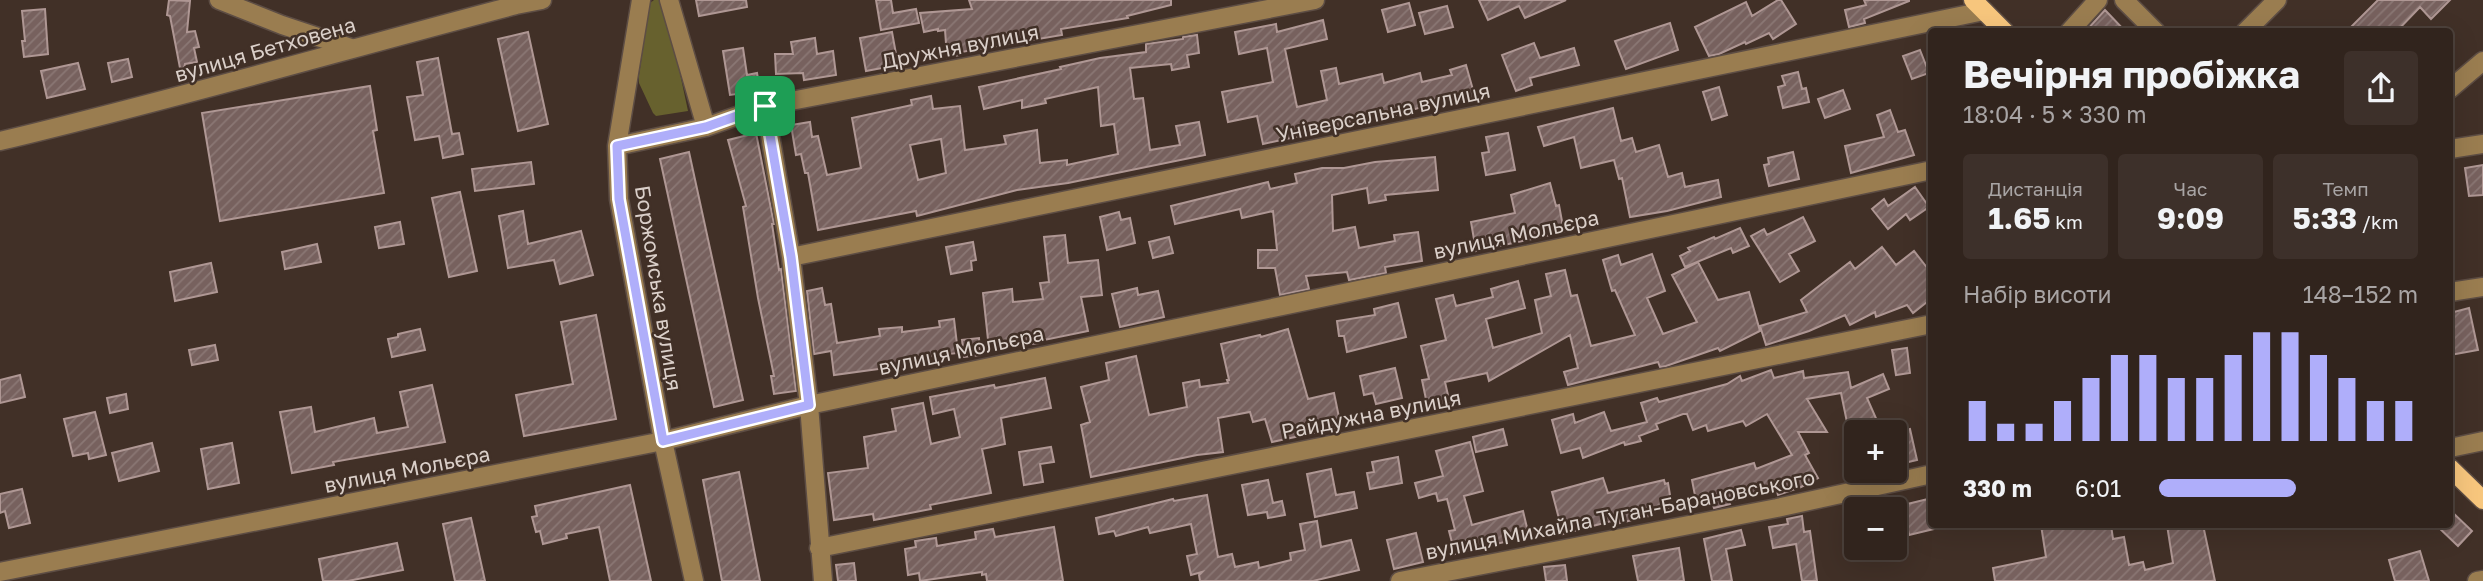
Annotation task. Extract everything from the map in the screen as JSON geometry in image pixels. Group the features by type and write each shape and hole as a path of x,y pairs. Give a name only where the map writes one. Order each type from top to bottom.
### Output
{"main road":[{"path":"1979,6 2001,28"},
{"path":"2453,471 2483,500"}],"street":[{"path":"219,0 351,48"},
{"name":"вулиця Бетховена","path":"0,141 124,112 351,48 542,0"},
{"name":"Боржомська вулиця","path":"642,0 617,146 619,199 663,441 694,581"},
{"path":"669,0 706,127"},
{"name":"Дружня вулиця","path":"617,146 706,127 765,106 1315,0"},
{"path":"2073,28 2098,0"},
{"path":"2124,0 2152,28"},
{"path":"2249,28 2277,0"},
{"name":"Універсальна вулиця","path":"791,257 1979,6"},
{"path":"2453,86 2483,61"},
{"path":"765,106 791,257 809,405 823,581"},
{"path":"2453,149 2483,144"},
{"name":"вулиця Мольєра","path":"0,572 663,441 809,405 1928,171"},
{"path":"2453,292 2483,287"},
{"name":"Райдужна вулиця","path":"819,548 1928,325"},
{"path":"2453,446 2483,442"},
{"name":"вулиця Михайла Туган-Барановського","path":"1400,581 1777,508 1928,475"},
{"path":"2477,581 2483,580"}],"shaded area":[{"path":"662,0 665,3 688,111 656,116 639,83 650,3"}],"building":[{"path":"169,0 190,1 187,32 195,31 199,47 194,48 197,62 185,64 184,68 180,68 170,16 167,15"},
{"path":"696,0 746,0 747,7 699,16"},
{"path":"876,0 891,0 893,13 916,9 919,23 881,30"},
{"path":"969,0 1171,0 1171,5 1127,16 1128,18 1061,29 1062,35 961,52 961,55 947,57 945,30 924,32 920,13 972,9"},
{"path":"1479,0 1566,0 1525,18 1519,6 1488,20"},
{"path":"1781,0 1796,24 1773,39 1769,33 1709,56 1695,27 1746,2 1752,16"},
{"path":"1864,0 1909,1 1864,19 1865,23 1849,27 1845,10 1866,5"},
{"path":"2378,0 2450,0 2431,19 2420,7 2400,28 2350,28"},
{"path":"1409,3 1415,25 1388,32 1382,10"},
{"path":"1447,6 1453,27 1425,34 1419,13"},
{"path":"45,9 48,54 24,57 22,11"},
{"path":"2105,10 2122,28 2089,28"},
{"path":"1323,20 1327,39 1285,49 1297,107 1327,100 1321,71 1336,68 1339,84 1382,74 1384,83 1420,73 1422,82 1452,75 1450,70 1466,65 1475,97 1453,103 1452,98 1388,117 1263,144 1257,116 1228,122 1222,92 1273,82 1267,48 1239,54 1235,32 1276,24 1277,32"},
{"path":"1670,23 1678,50 1626,69 1615,41"},
{"path":"528,32 548,124 518,131 498,39"},
{"path":"892,32 898,65 866,71 860,38"},
{"path":"1197,35 1199,53 1187,55 1189,67 1172,70 1171,64 1130,68 1134,99 1143,98 1150,150 1180,145 1176,126 1199,122 1205,155 1068,183 1017,190 917,216 916,211 818,230 808,173 805,173 801,154 796,155 791,125 810,122 812,137 818,136 827,175 861,168 852,118 912,105 911,100 931,96 933,109 960,106 965,150 1006,144 1004,136 1037,130 1040,163 1067,160 1067,165 1118,154 1114,124 1101,126 1098,87 1045,99 1046,103 1022,108 1022,100 984,109 979,87 1100,58 1146,52 1146,44","holes":["941,139 946,173 918,180 910,145"]},
{"path":"815,38 817,54 833,51 836,75 804,80 803,73 776,74 775,54 793,54 791,42"},
{"path":"1534,43 1540,58 1574,48 1579,65 1530,78 1532,85 1516,91 1502,55"},
{"path":"743,48 747,75 757,73 760,91 730,95 723,51"},
{"path":"1920,50 1928,73 1912,79 1903,56"},
{"path":"438,58 452,134 459,133 463,154 443,158 439,136 415,140 407,97 423,95 417,62"},
{"path":"128,59 132,77 112,82 108,63"},
{"path":"78,63 85,89 47,98 41,71"},
{"path":"1798,72 1809,102 1783,108 1778,87 1785,85 1782,76"},
{"path":"370,86 377,130 373,131 384,193 220,221 202,113"},
{"path":"1719,87 1727,115 1712,120 1703,92"},
{"path":"1843,90 1850,109 1825,118 1818,99"},
{"path":"1613,108 1621,141 1632,138 1636,152 1659,145 1668,177 1682,173 1685,187 1718,180 1721,197 1630,217 1622,178 1619,179 1614,160 1581,168 1574,137 1544,146 1538,127"},
{"path":"1890,110 1898,132 1905,130 1914,155 1851,173 1845,146 1884,137 1877,115"},
{"path":"756,133 774,224 779,270 781,269 796,391 774,394 771,376 774,376 743,207 746,206 728,140"},
{"path":"1508,133 1515,170 1486,175 1482,153 1489,152 1486,137"},
{"path":"689,152 743,400 714,407 660,159"},
{"path":"1793,152 1799,179 1769,186 1764,165 1769,164 1768,158"},
{"path":"1435,157 1438,190 1385,195 1386,200 1369,203 1367,188 1332,195 1333,231 1355,227 1359,248 1395,241 1394,235 1418,232 1422,261 1385,267 1386,273 1349,280 1347,272 1306,276 1309,289 1280,295 1275,268 1258,268 1258,250 1277,250 1273,211 1242,218 1240,209 1175,224 1171,206 1268,182 1270,189 1297,183 1295,174 1322,168 1344,168 1375,162"},
{"path":"531,162 534,184 475,191 472,169"},
{"path":"2483,165 2483,195 2469,196 2465,168"},
{"path":"1550,183 1556,206 1559,205 1564,232 1476,251 1471,222 1515,213 1511,195"},
{"path":"1915,187 1928,208 1910,220 1906,214 1888,229 1872,209 1884,199 1888,206"},
{"path":"460,192 477,271 449,277 432,198"},
{"path":"523,211 528,244 581,231 593,275 560,284 554,260 508,268 499,216"},
{"path":"1119,212 1121,220 1130,218 1135,243 1107,250 1100,217"},
{"path":"1803,217 1815,241 1789,254 1799,271 1780,282 1751,236 1764,229 1767,235"},
{"path":"400,222 404,244 379,248 375,227"},
{"path":"1740,228 1749,246 1733,253 1731,248 1685,267 1680,256 1690,251 1688,248"},
{"path":"1065,235 1068,263 1098,260 1102,295 1081,297 1088,331 1039,343 989,349 983,293 1012,289 1013,302 1043,299 1040,283 1049,282 1044,237"},
{"path":"1169,237 1173,253 1153,258 1149,242"},
{"path":"973,242 976,260 971,261 972,270 951,274 946,247"},
{"path":"317,244 321,262 285,269 282,252"},
{"path":"1882,247 1896,265 1914,251 1928,269 1928,301 1913,313 1907,305 1876,317 1875,312 1850,325 1845,315 1809,331 1766,345 1760,326 1807,312 1801,300 1850,262 1855,269"},
{"path":"1652,254 1665,291 1647,298 1663,334 1697,322 1672,275 1698,262 1718,300 1749,292 1760,331 1720,351 1718,348 1666,366 1660,367 1658,362 1568,385 1564,372 1578,368 1570,335 1489,381 1487,373 1445,382 1450,404 1428,409 1422,380 1429,379 1421,346 1446,340 1436,299 1453,295 1456,306 1493,297 1491,289 1518,281 1525,308 1486,319 1493,348 1542,333 1535,300 1551,296 1546,274 1565,270 1571,296 1577,295 1591,346 1635,335 1615,290 1612,291 1603,260 1618,255 1621,265"},
{"path":"211,263 217,292 175,301 170,272"},
{"path":"822,288 825,305 831,304 837,343 880,336 879,329 902,327 902,332 940,327 939,321 954,319 958,353 916,358 916,364 834,375 831,351 814,354 807,291"},
{"path":"1137,288 1138,295 1158,291 1164,317 1120,327 1112,294"},
{"path":"1398,303 1406,337 1347,352 1344,336 1339,336 1337,321 1375,315 1374,309"},
{"path":"2469,308 2478,350 2453,354 2453,312"},
{"path":"596,315 616,419 524,436 516,395 573,384 561,322"},
{"path":"420,329 425,350 392,357 388,339"},
{"path":"1288,329 1308,399 1334,393 1341,427 1272,442 1265,419 1253,422 1250,412 1218,418 1223,452 1091,477 1081,425 1090,422 1081,387 1109,380 1106,363 1136,356 1149,415 1187,407 1183,383 1199,380 1200,387 1228,383 1221,344"},
{"path":"979,338 980,355 964,357 962,340"},
{"path":"215,345 218,360 192,365 189,350"},
{"path":"1907,348 1910,373 1896,375 1892,350"},
{"path":"1395,368 1402,398 1376,404 1373,393 1364,395 1360,376"},
{"path":"1771,370 1774,378 1803,371 1804,378 1848,372 1851,388 1883,374 1889,389 1867,398 1877,420 1847,420 1841,393 1807,399 1827,432 1798,432 1809,453 1805,455 1818,478 1778,495 1776,489 1729,501 1730,504 1714,508 1712,502 1697,506 1692,480 1754,463 1756,469 1792,455 1767,414 1746,426 1743,421 1708,431 1706,425 1693,430 1687,414 1683,414 1656,424 1658,429 1639,436 1641,441 1625,445 1624,442 1583,458 1580,448 1561,453 1552,420 1573,414 1575,423 1604,412 1611,431 1647,422 1641,403 1657,398 1659,402 1727,384 1740,376 1742,381"},
{"path":"20,375 25,397 0,403 0,380"},
{"path":"1045,378 1051,408 1001,418 1005,444 982,449 991,493 874,520 873,514 834,520 828,473 868,468 864,437 896,431 892,409 923,403 931,444 960,437 954,409 933,414 930,397"},
{"path":"432,385 445,442 333,462 334,465 292,473 280,412 311,407 315,432 374,418 377,433 408,427 400,392"},
{"path":"126,394 128,409 110,413 107,398"},
{"path":"95,412 106,455 89,459 88,453 73,456 64,419"},
{"path":"1503,429 1507,445 1476,452 1473,437"},
{"path":"1910,429 1917,460 1907,462 1907,430"},
{"path":"1470,442 1483,491 1464,496 1472,525 1523,511 1529,536 1455,554 1449,531 1455,530 1447,499 1438,501 1436,493 1419,498 1415,483 1443,476 1436,451"},
{"path":"152,443 159,471 119,481 112,453"},
{"path":"232,443 239,483 208,489 201,449"},
{"path":"1051,447 1054,462 1040,464 1043,482 1024,485 1019,452"},
{"path":"1398,457 1402,483 1370,489 1367,473 1374,472 1372,462"},
{"path":"1331,469 1336,495 1354,492 1357,508 1315,517 1307,474"},
{"path":"739,472 760,581 722,581 703,480"},
{"path":"1603,478 1608,493 1664,480 1665,484 1668,483 1672,507 1648,513 1649,516 1620,523 1619,519 1563,534 1552,492"},
{"path":"1268,480 1273,503 1282,501 1285,515 1268,518 1267,512 1248,515 1242,485"},
{"path":"630,485 651,581 610,581 599,527 566,534 567,538 543,544 540,531 536,532 532,517 537,516 535,506"},
{"path":"22,489 30,523 9,528 5,511 0,513 0,494"},
{"path":"1207,495 1218,557 1232,554 1235,567 1258,562 1259,568 1291,560 1290,553 1305,550 1300,524 1317,521 1321,547 1351,540 1359,570 1313,581 1200,581 1199,575 1202,572 1191,575 1187,556 1197,554 1191,524 1150,533 1148,527 1116,536 1114,531 1099,534 1096,518 1173,499 1174,501"},
{"path":"1928,499 1928,528 1934,529 1909,535 1907,504"},
{"path":"2453,513 2472,531 2458,546 2439,528 2453,528"},
{"path":"1802,516 1804,532 1810,531 1817,581 1802,581 1796,544 1773,548 1769,527 1788,524 1787,519"},
{"path":"471,518 485,581 455,581 443,524"},
{"path":"1054,527 1063,581 987,581 986,574 982,575 982,572 920,581 919,573 908,575 905,549 916,547 915,541 936,538 937,546 976,539 975,532 993,529 995,537"},
{"path":"2041,528 2111,528 2113,539 2124,537 2129,565 2143,562 2145,570 2173,563 2167,528 2204,528 2215,581 1995,581 1993,568 2046,557"},
{"path":"1741,530 1745,545 1726,549 1732,581 1712,581 1704,539"},
{"path":"1416,533 1423,562 1394,569 1387,540"},
{"path":"397,543 403,570 348,581 323,581 319,559"},
{"path":"1679,548 1684,581 1638,581 1633,556"},
{"path":"2420,551 2429,581 2395,581 2389,560"},
{"path":"854,563 856,581 838,581 836,565"},
{"path":"1565,565 1567,581 1546,581 1544,567"}],"route":[{"path":"765,106 791,257 809,405 663,441 619,199 617,146 706,127 765,106"}]}
